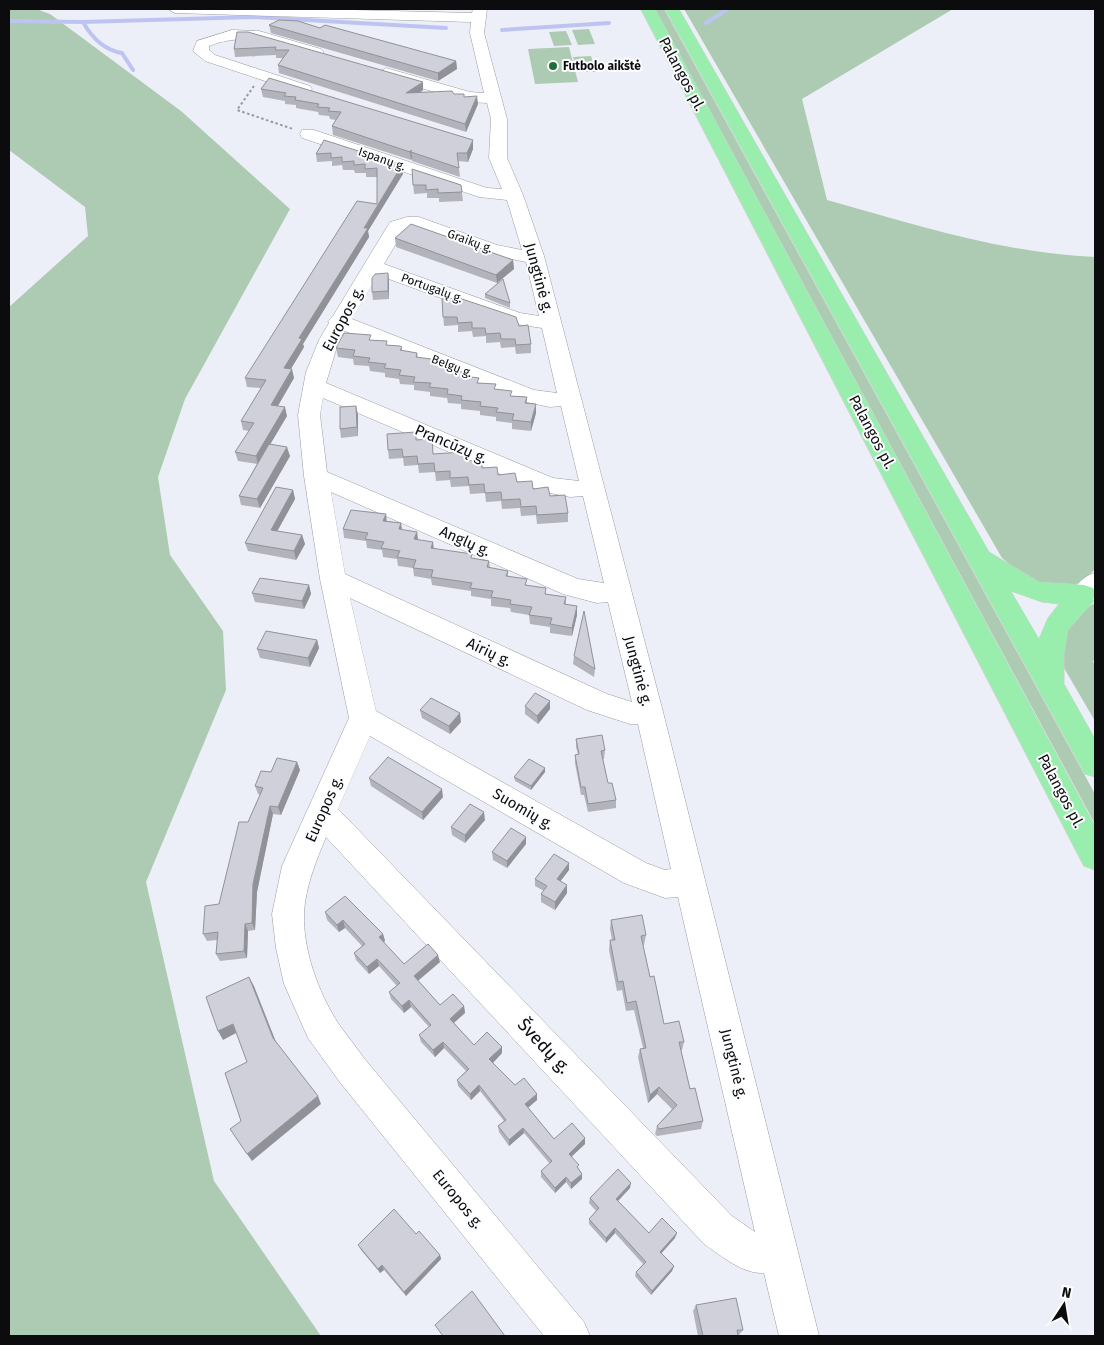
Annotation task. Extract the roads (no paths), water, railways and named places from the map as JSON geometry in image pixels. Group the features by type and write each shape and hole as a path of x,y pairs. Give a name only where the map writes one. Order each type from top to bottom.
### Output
{"highway":[{"name":"Palangos pl.","path":"648,9 1095,856"},
{"name":"Palangos pl.","path":"672,9 1095,765"},
{"path":"977,553 1011,581 1031,591 1057,596 1090,588"},
{"path":"1052,686 1050,636 1059,620 1090,588"}],"street":[{"path":"175,9 480,14"},
{"name":"Jungtinė g.","path":"480,14 477,33 499,119 489,144 498,158 514,195 534,256 617,592 649,712 799,1336"},
{"path":"322,95 210,58 201,51 202,44 219,35 251,33 327,55"},
{"path":"374,69 469,97 494,98"},
{"name":"Ispanų g.","path":"308,134 485,193 514,195"},
{"name":"Graikų g.","path":"407,223 419,223 504,253 534,256"},
{"name":"Europos g.","path":"407,223 397,226 338,321 329,340 315,386 309,415 316,476 333,579 363,718 323,813 298,866 288,914 292,948 301,984 320,1026 351,1069 570,1336"},
{"name":"Portugalų g.","path":"372,266 516,319 535,322 550,321"},
{"name":"Belgų g.","path":"338,321 529,396 550,400 569,399"},
{"name":"Prancūzų g.","path":"315,386 548,486 570,489 591,488"},
{"name":"Anglų g.","path":"316,476 572,587 597,593 617,592"},
{"name":"Airių g.","path":"333,579 596,702 630,713 649,712"},
{"name":"Suomių g.","path":"363,718 635,873 665,884 689,882"},
{"name":"Švedų g.","path":"323,813 718,1230 754,1254 779,1252"}],"waterway":[{"path":"706,23 728,9"},
{"path":"83,22 253,17 446,28"},
{"path":"9,21 83,22"},
{"path":"83,22 90,33 104,46 122,53 133,70"},
{"path":"502,30 609,23"}],"place":[{"name":"Futbolo aikštė","path":"553,66"}]}
